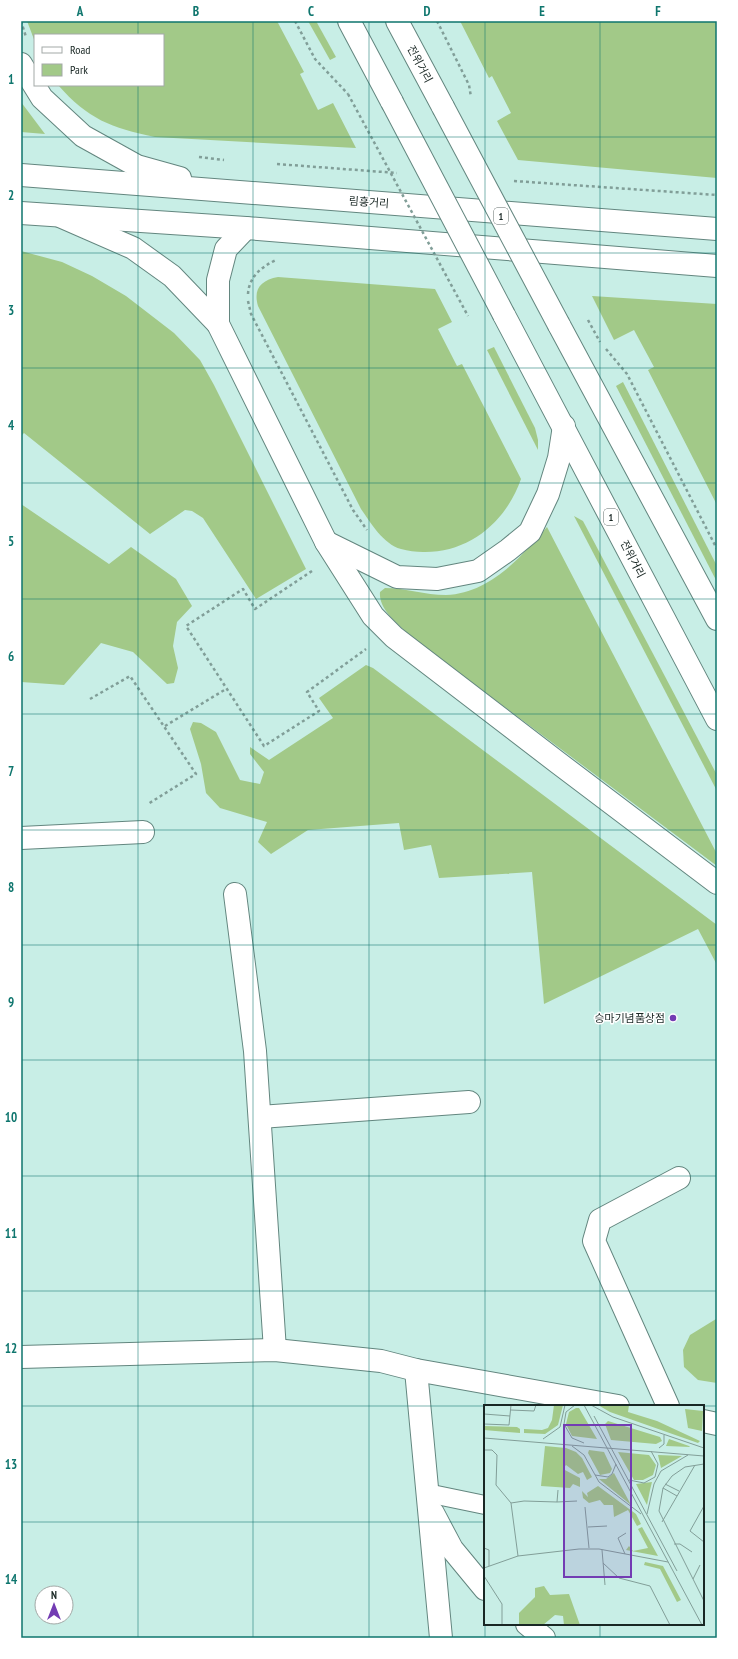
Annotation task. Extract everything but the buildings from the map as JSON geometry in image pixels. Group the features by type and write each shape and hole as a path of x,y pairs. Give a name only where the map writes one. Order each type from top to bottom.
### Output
{"main road":[{"name":"전위거리","path":"349,21 564,426 717,719"},
{"name":"전위거리","path":"397,21 559,325 711,600"},
{"path":"411,21 413,50"},
{"path":"21,64 34,85"},
{"path":"35,86 42,98 83,136 138,166 222,191"},
{"name":"림흥거리","path":"21,175 717,229"},
{"path":"21,213 246,228 717,266"},
{"path":"62,216 133,248 172,276 218,324 326,542 374,616 394,637 556,762 717,883"},
{"path":"218,324 218,280 226,249 246,228"},
{"path":"326,542 397,577 437,579 478,571 508,550 530,532 548,494 559,458 564,426"},
{"name":"1","path":"711,600 717,619"},
{"path":"21,838 143,832"},
{"path":"235,894 255,1051 275,1350"},
{"path":"260,1117 469,1102"},
{"path":"668,1405 594,1241 600,1220 679,1178"},
{"path":"21,1357 275,1350 381,1361 416,1370 612,1405"},
{"path":"416,1370 442,1638"},
{"path":"704,1421 717,1424"},
{"path":"428,1499 452,1549 484,1588"},
{"path":"528,1625 544,1638"}],"lane":[{"path":"428,1499 484,1505"}],"path":[{"path":"295,21 315,59 348,94 468,316"},
{"path":"437,21 469,85 471,98"},
{"path":"195,157 232,161"},
{"path":"272,164 399,173"},
{"path":"510,180 717,195"},
{"path":"282,258 275,260 259,270 251,281 248,292 248,303 251,314 353,510 372,535"},
{"path":"437,266 445,266"},
{"path":"600,342 627,374 717,549"},
{"path":"317,567 256,609 243,590 186,626 264,746 319,711 307,692 369,647"},
{"path":"90,699 130,676 196,774 137,811 115,834"},
{"path":"165,726 226,689"}],"green space":[{"path":"27,21 277,21 304,72 300,74 318,110 333,103 356,148 155,137 113,126 90,114 69,97 59,86 164,86 164,34 34,34 34,39"},
{"path":"308,21 316,21 336,57 330,60"},
{"path":"460,21 717,21 717,178 518,160 497,121 511,113 492,76 489,78"},
{"path":"21,102 45,134 21,132"},
{"path":"21,251 62,262 92,276 126,296 174,333 200,360 306,569 256,599 203,518 192,511 185,510 150,534 24,433 21,436"},
{"path":"278,277 435,289 452,322 438,329 457,366 462,364 521,479 506,509 484,532 470,541 456,547 440,551 415,552 401,549 389,543 373,526 361,509 258,306 257,295 260,286 267,280"},
{"path":"592,296 717,304 717,505 648,370 654,367 634,330 614,340"},
{"path":"494,347 535,428 538,440 538,450 487,350"},
{"path":"623,382 717,566 717,582 616,386"},
{"path":"21,504 109,564 131,547 176,579 192,606 177,622 173,646 178,668 174,683 167,684 133,652 101,643 64,685 21,682"},
{"path":"574,516 583,521 717,775 717,791"},
{"path":"547,527 717,854 717,866 414,639 392,618 383,606 380,599 380,592 385,588 446,595 462,593 477,588 490,581 515,562"},
{"path":"366,665 373,668 717,925 717,965 698,929 544,1004 532,872 439,878 431,845 404,850 399,823 308,830 271,854 258,842 267,822 220,808 206,793 201,764 190,729 193,722 201,723 216,732 240,780 260,784 264,772 250,754 250,747 269,760 333,718 319,698"},
{"path":"716,1319 717,1383 698,1380 684,1367 683,1350 690,1335"}],"place":[{"name":"승마기념품상점","path":"673,1018"}]}
